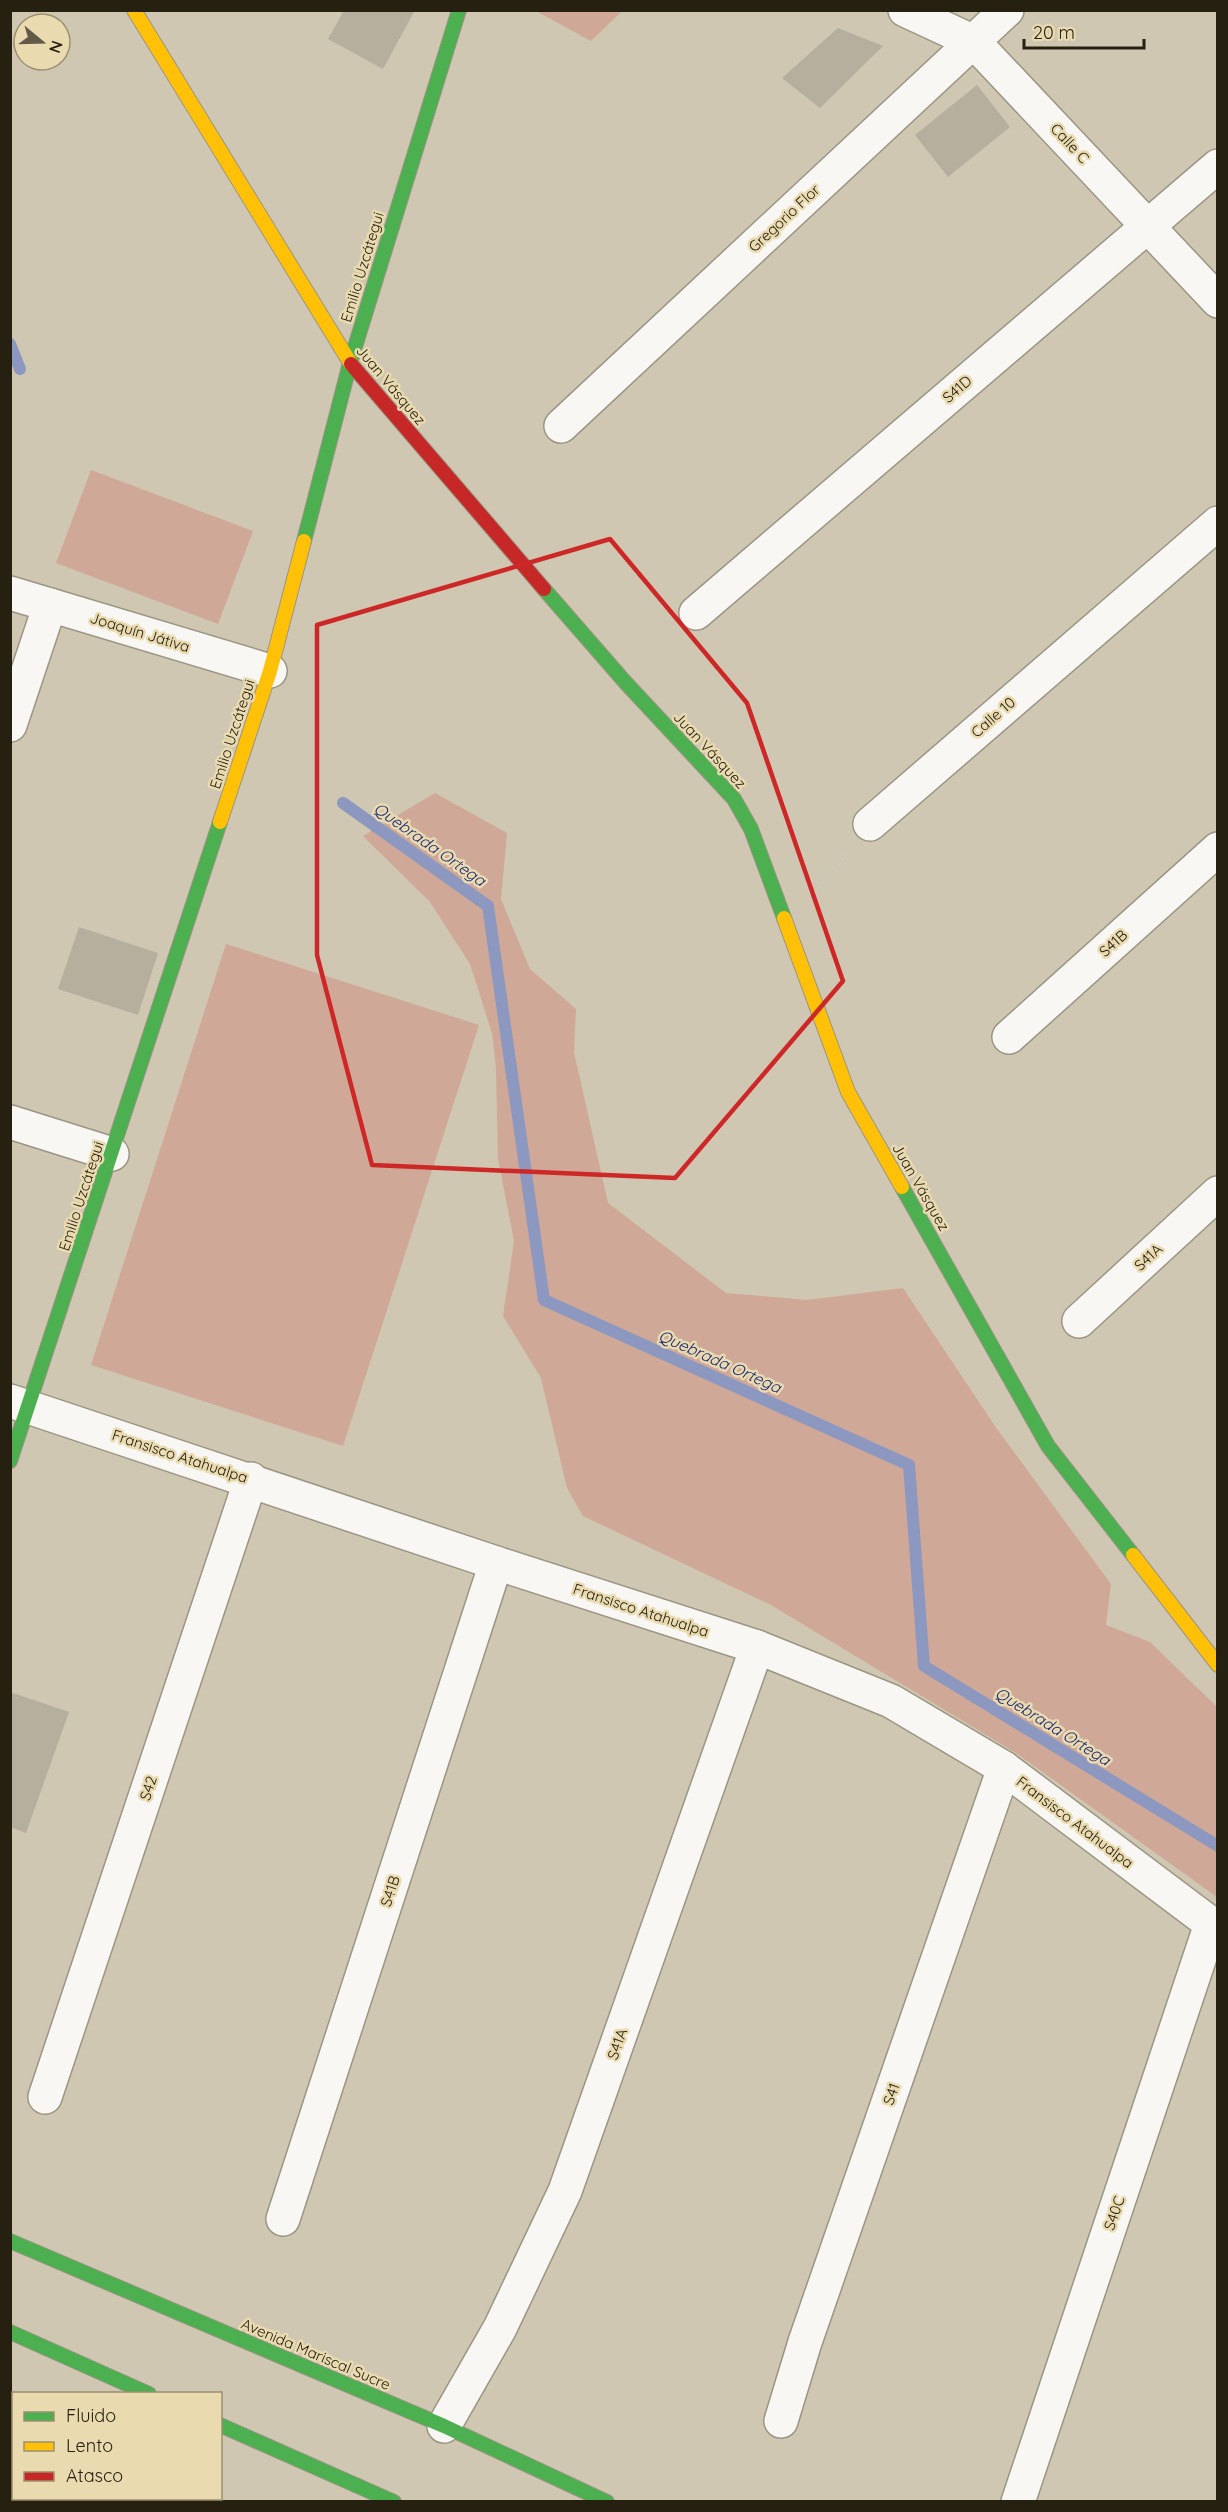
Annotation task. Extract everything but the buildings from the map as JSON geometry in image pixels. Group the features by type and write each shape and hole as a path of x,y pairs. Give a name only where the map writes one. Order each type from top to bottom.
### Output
{"street":[{"name":"Juan Vásquez","path":"134,10 350,363 625,682 734,799 751,829 848,1092 1048,1446 1218,1665"},
{"name":"Emilio Uzcátegui","path":"10,1461 20,1404 112,1154 270,670 350,363 459,10"},
{"name":"Calle C","path":"905,10 974,42 1218,301"},
{"name":"Gregorio Flor","path":"561,426 1007,10"},
{"name":"S41D","path":"696,613 1218,166"},
{"name":"Calle 10","path":"870,824 1218,523"},
{"name":"Joaquín Játiva","path":"10,593 270,670"},
{"path":"10,725 50,605"},
{"name":"S41B","path":"1009,1037 1218,849"},
{"path":"10,1122 112,1154"},
{"name":"S41A","path":"1079,1320 1218,1193"},
{"name":"Fransisco Atahualpa","path":"20,1404 496,1563 757,1647 891,1701 1004,1768 1214,1927"},
{"name":"S42","path":"45,2097 250,1479"},
{"name":"S41B","path":"283,2219 496,1563"},
{"name":"S41A","path":"444,2426 500,2328 565,2191 757,1647"},
{"name":"S41","path":"781,2421 806,2342 1004,1768"},
{"name":"S40C","path":"1018,2502 1214,1927"},
{"name":"Avenida Mariscal Sucre","path":"10,2241 444,2426 607,2502"},
{"path":"10,2332 145,2392"},
{"path":"222,2426 394,2502"}],"path":[{"path":"786,927 870,824"}],"highlighted area":[{"path":"610,539 747,703 843,981 675,1178 372,1165 317,955 317,625"}],"shaded area":[{"path":"536,11 622,11 591,41"},
{"path":"91,470 253,531 218,624 56,563"},
{"path":"435,793 507,833 501,899 530,969 576,1009 574,1052 608,1203 726,1293 807,1300 903,1288 997,1429 1111,1584 1106,1625 1150,1642 1217,1707 1217,1897 1016,1753 771,1605 583,1516 567,1488 541,1378 503,1316 514,1241 498,1159 496,1068 492,1033 470,964 430,902 363,836"},
{"path":"226,944 479,1025 343,1446 91,1365"}],"waterway":[{"name":"Quebrada Ortega","path":"10,344 20,369"},
{"name":"Quebrada Ortega","path":"343,803 488,906 544,1300 909,1465 924,1666 1218,1846"}],"traffic: fast":[{"path":"304,541 350,363 459,10"},
{"path":"544,589 625,682 734,799 751,829 784,918"},
{"path":"10,1461 220,822"},
{"path":"902,1187 1048,1446 1133,1555"},
{"path":"10,2241 444,2426 607,2502"},
{"path":"10,2332 145,2392"},
{"path":"222,2426 394,2502"}],"traffic: slow":[{"path":"134,10 351,364"},
{"path":"220,822 270,671 304,541"},
{"path":"784,918 848,1092 902,1187"},
{"path":"1133,1555 1218,1665"}],"traffic: jam":[{"path":"351,364 544,589"}]}
